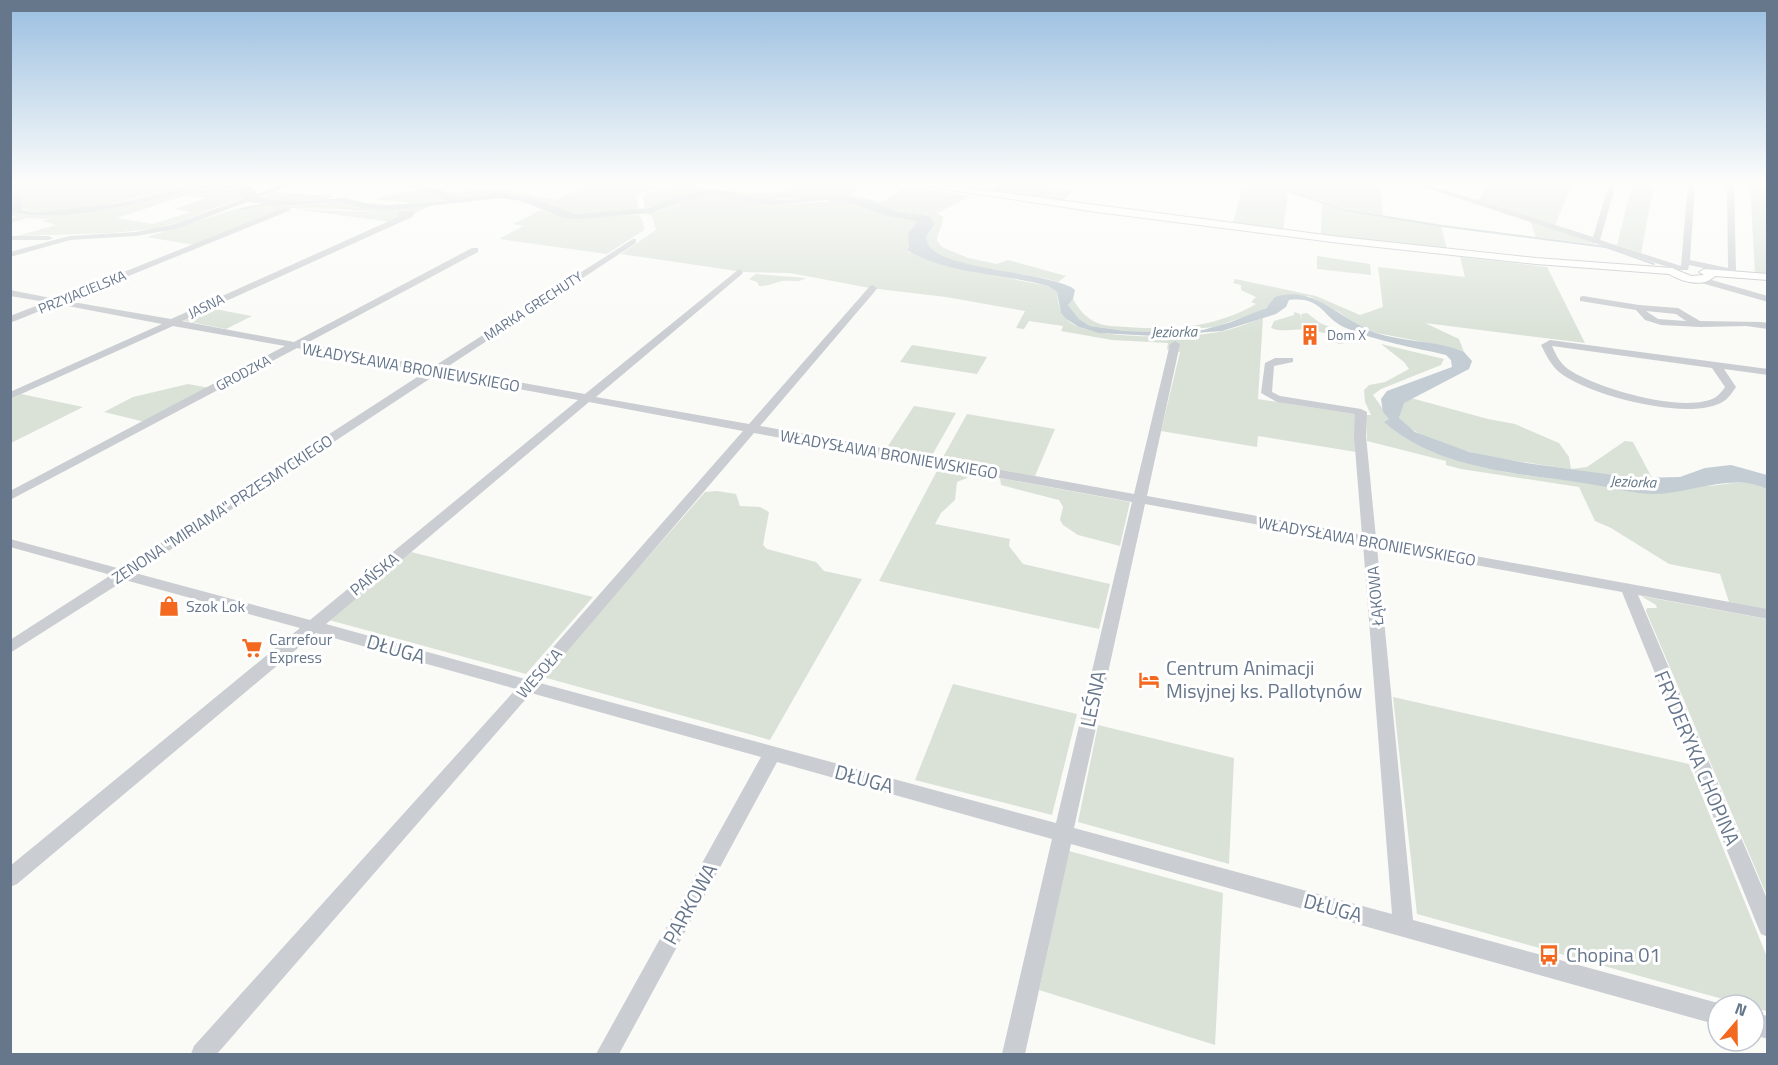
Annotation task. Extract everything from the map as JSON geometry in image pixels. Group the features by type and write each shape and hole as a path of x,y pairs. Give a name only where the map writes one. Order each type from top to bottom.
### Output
{"main road":[{"path":"1284,234 1542,262 1627,269 1678,269 1706,277 1767,277"}],"street":[{"path":"10,238 63,239 125,234"},
{"name":"PRZYJACIELSKA","path":"10,320 227,234"},
{"name":"JASNA","path":"10,396 367,234"},
{"path":"1577,234 1678,269 1732,271 1731,234"},
{"path":"1596,240 1598,234"},
{"path":"1678,269 1684,234"},
{"path":"10,255 63,239"},
{"name":"MARKA GRECHUTY","path":"434,371 633,242"},
{"name":"GRODZKA","path":"10,496 475,250"},
{"name":"PAŃSKA","path":"10,878 739,272"},
{"path":"1706,277 1767,299"},
{"name":"WESOŁA","path":"202,1054 528,686 873,288"},
{"name":"WŁADYSŁAWA BRONIEWSKIEGO","path":"10,293 1767,614"},
{"path":"1583,299 1639,308 1647,318 1655,321 1697,324 1745,323 1767,326"},
{"path":"1716,366 1731,387 1725,396 1710,404 1672,405 1625,397 1584,383 1558,366 1546,345 1551,343 1767,372"},
{"name":"LEŚNA","path":"1013,1054 1175,344"},
{"name":"ŁĄKOWA","path":"1289,360 1275,361 1269,365 1266,393 1269,396 1361,412 1360,436 1403,927"},
{"name":"ZENONA \"MIRIAMA\" PRZESMYCKIEGO","path":"10,648 434,371"},
{"name":"DŁUGA","path":"10,543 1706,1011"},
{"name":"FRYDERYKA CHOPINA","path":"1628,589 1767,927"},
{"name":"PARKOWA","path":"607,1054 772,754"}],"shaded area":[{"path":"25,234 89,234 17,236"},
{"path":"157,234 224,234 194,245 147,237"},
{"path":"509,234 638,234 607,254 499,239"},
{"path":"651,234 913,234 907,251 946,266 1048,286 1057,292 1060,309 1065,318 1076,326 1094,331 1116,335 1190,335 1224,331 1263,318 1258,399 1356,414 1356,452 1258,436 1257,447 1161,431 1180,352 1167,349 1168,343 1112,340 1061,331 1063,326 1029,321 1024,329 1016,328 1025,311 946,297 870,288 790,273 744,272 621,254"},
{"path":"928,234 938,234 937,241 942,247 968,258 997,264 1008,260 1066,276 1058,282 973,266 943,256 932,249 926,237"},
{"path":"1443,234 1447,249 1321,235"},
{"path":"1535,234 1573,234 1593,240 1595,244 1536,237"},
{"path":"1620,234 1645,234 1641,253 1617,245"},
{"path":"1753,234 1767,234 1767,274 1755,273"},
{"path":"1317,256 1370,264 1371,275 1317,269"},
{"path":"1460,257 1547,267 1585,343 1425,323 1459,339 1464,352 1377,333 1357,325 1339,312 1309,296 1273,302 1259,312 1214,327 1160,332 1125,331 1090,326 1079,319 1068,305 1073,299 1088,318 1107,326 1177,328 1194,326 1225,318 1256,304 1251,302 1256,297 1241,290 1241,285 1233,283 1235,279 1316,296 1360,315 1383,307 1378,267 1465,277"},
{"path":"756,274 806,278 759,286 757,282 749,279"},
{"path":"209,308 252,316 226,329 181,320"},
{"path":"1294,312 1300,314 1302,320 1301,314 1307,313 1320,323 1343,333 1345,338 1341,342 1347,340 1347,334 1363,340 1339,344 1333,341 1334,335 1315,331 1309,323 1309,327 1305,327 1305,330 1271,328 1274,321 1294,315"},
{"path":"1381,344 1444,359 1441,365 1381,389 1373,395 1390,419 1385,422 1415,443 1451,458 1492,469 1579,481 1701,486 1750,483 1767,489 1767,609 1729,602 1720,574 1669,564 1611,528 1595,521 1579,487 1461,469 1446,465 1446,461 1367,441 1366,415 1371,415 1365,402 1364,390 1369,385 1385,382 1409,369 1404,362"},
{"path":"912,345 987,357 977,374 900,362"},
{"path":"188,384 210,388 145,422 104,412 133,397"},
{"path":"21,394 83,407 11,443 11,399"},
{"path":"1411,398 1515,424 1559,443 1569,457 1571,469 1587,467 1625,441 1633,442 1652,478 1606,475 1485,456 1451,446 1416,432 1399,418 1403,403"},
{"path":"914,406 956,413 931,457 886,449"},
{"path":"967,414 1055,429 1035,476 942,459"},
{"path":"939,467 970,473 967,478 957,482 955,500 941,513 935,524 1010,539 1009,546 1023,564 1110,584 1099,629 879,581"},
{"path":"1000,478 1130,502 1120,546 1078,535 1063,525 1060,520 1063,507 1059,500 1001,485"},
{"path":"705,492 736,494 740,506 760,507 769,512 763,545 767,549 816,562 824,571 862,579 770,740 543,677"},
{"path":"411,552 593,597 526,674 329,620"},
{"path":"1641,596 1767,619 1767,896 1646,611 1647,608 1657,608 1656,605"},
{"path":"953,684 1077,714 1052,815 915,780"},
{"path":"1393,697 1689,764 1767,957 1767,1011 1766,993 1706,994 1417,914"},
{"path":"1098,725 1234,758 1229,864 1078,822"},
{"path":"1069,851 1223,893 1215,1045 1039,990"}],"water":[{"name":"Jeziorka","path":"908,234 928,234 927,242 932,249 959,262 1037,277 1071,287 1075,290 1073,299 1068,305 1079,319 1090,326 1125,331 1203,330 1266,308 1275,297 1289,294 1303,295 1376,333 1454,348 1464,352 1472,361 1469,369 1404,403 1399,418 1415,432 1469,452 1526,463 1635,478 1680,477 1705,468 1731,465 1767,475 1767,489 1741,482 1669,493 1646,494 1504,472 1428,450 1405,438 1384,422 1389,419 1383,412 1381,399 1387,391 1452,367 1451,360 1446,355 1358,333 1338,324 1316,304 1309,301 1289,300 1286,307 1276,314 1222,331 1155,336 1099,333 1079,327 1066,319 1061,313 1057,292 1048,286 940,264 907,250 909,247"}],"waterway":[{"path":"1502,234 1606,247 1654,264"}],"place":[{"name":"Dom X","path":"1310,335"},
{"name":"Szok Lok","path":"169,606"},
{"name":"Carrefour Express","path":"252,648"},
{"name":"Centrum Animacji Misyjnej ks. Pallotynów","path":"1149,680"},
{"name":"Chopina 01","path":"1549,955"}]}
